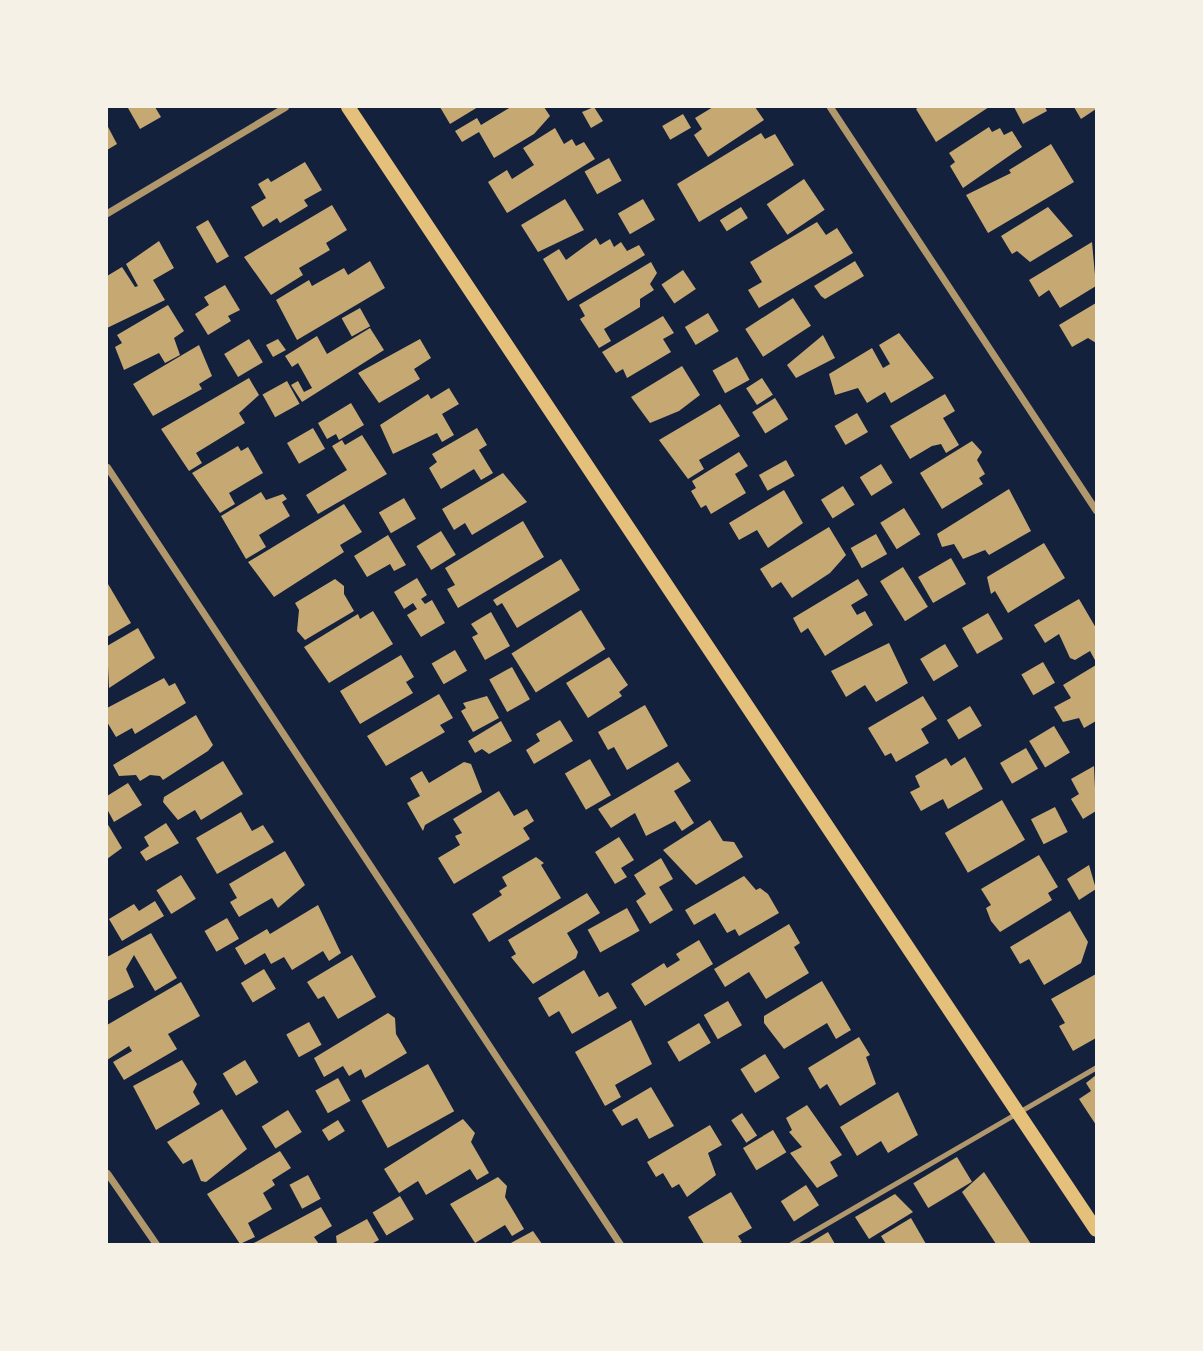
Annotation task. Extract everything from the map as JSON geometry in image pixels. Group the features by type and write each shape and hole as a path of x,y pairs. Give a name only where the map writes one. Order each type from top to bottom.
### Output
{"main road":[{"path":"348,107 1096,1230"}],"street":[{"path":"107,213 285,107"},
{"path":"831,107 1096,510"},
{"path":"107,467 620,1244"},
{"path":"107,1172 156,1244"}],"lane":[{"path":"790,1244 1096,1067"}],"building":[{"path":"155,107 161,117 140,129 128,108"},
{"path":"440,107 478,107 450,124"},
{"path":"511,107 544,107 550,116 534,134 494,158 479,132 462,142 455,131 477,118 481,125"},
{"path":"594,107 603,121 591,128 582,112"},
{"path":"713,107 755,107 764,120 708,157 694,135 702,129 695,118"},
{"path":"989,107 936,142 916,109"},
{"path":"1014,107 1045,107 1047,111 1023,124"},
{"path":"1074,107 1096,107 1096,109 1081,119"},
{"path":"683,114 691,128 670,140 662,126"},
{"path":"107,125 117,144 107,150"},
{"path":"989,127 992,132 1000,128 1004,135 1012,131 1022,147 963,188 950,166 955,162 949,153"},
{"path":"555,128 564,144 572,139 576,146 584,142 595,159 507,213 488,182 507,170 512,179 534,165 523,148"},
{"path":"761,133 765,139 775,134 794,165 699,222 677,184"},
{"path":"1051,144 1074,182 988,233 966,195 1011,173 1009,170"},
{"path":"609,158 622,181 597,194 585,172"},
{"path":"305,162 322,190 304,200 308,206 280,223 277,218 263,227 251,207 266,198 258,184 268,178 271,182"},
{"path":"804,179 825,210 787,235 767,204"},
{"path":"565,199 584,230 538,252 521,225"},
{"path":"643,199 655,220 630,234 618,214"},
{"path":"332,205 347,230 326,243 330,250 299,268 303,275 271,295 244,257"},
{"path":"741,207 748,218 727,231 720,220"},
{"path":"1048,207 1073,236 1030,262 1017,251 1012,254 1001,236"},
{"path":"208,220 229,256 217,263 196,227"},
{"path":"817,222 826,235 837,228 853,253 759,308 748,290 762,282 750,262"},
{"path":"596,238 600,245 610,239 614,247 621,242 627,251 639,245 645,255 568,301 543,259 559,249 566,260"},
{"path":"159,241 174,268 153,280 165,300 107,328 107,276 122,267 135,287 138,286 126,264"},
{"path":"1092,242 1096,286 1060,308 1049,290 1039,297 1029,280"},
{"path":"370,261 385,288 297,340 276,300 309,280 312,286 344,268 348,275"},
{"path":"855,261 864,276 825,299 821,296 814,286"},
{"path":"651,262 657,273 650,284 654,290 640,299 640,307 604,329 611,341 599,348 580,319 585,316 579,305"},
{"path":"683,270 696,289 674,304 661,285"},
{"path":"225,285 240,310 228,316 231,321 208,335 195,314 209,305 204,297"},
{"path":"793,298 811,326 763,357 745,329"},
{"path":"1096,303 1096,343 1088,338 1072,347 1059,325"},
{"path":"168,305 184,331 174,338 180,355 165,363 159,353 124,370 115,347 122,343 117,335"},
{"path":"360,308 370,326 352,337 342,318"},
{"path":"708,313 719,331 696,345 685,327"},
{"path":"663,316 674,333 663,339 671,352 627,378 623,369 616,373 602,352"},
{"path":"370,328 384,350 302,402 291,385 298,381 304,392 312,388 298,363 292,367 285,356 317,336 327,354"},
{"path":"899,333 934,378 891,403 885,392 867,403 858,388 835,395 829,374 872,348 883,368 890,364 879,345"},
{"path":"823,335 835,358 796,378 787,365"},
{"path":"249,339 263,362 238,377 224,354"},
{"path":"278,339 286,350 273,357 266,345"},
{"path":"420,339 431,358 414,369 420,379 379,403 358,373"},
{"path":"199,345 212,376 199,384 202,389 153,416 133,384"},
{"path":"737,357 750,380 725,393 713,371"},
{"path":"682,366 700,395 679,411 650,423 631,397"},
{"path":"249,378 259,395 239,413 245,423 196,453 202,463 189,471 161,429"},
{"path":"762,378 773,395 757,405 746,388"},
{"path":"287,381 300,404 275,417 263,395"},
{"path":"449,388 459,404 442,414 454,435 442,442 437,433 393,454 380,425 428,394 431,399"},
{"path":"945,394 955,411 943,418 959,445 946,453 941,444 932,446 910,459 890,426"},
{"path":"775,398 788,419 765,434 752,412"},
{"path":"351,403 364,425 339,440 336,434 327,439 318,423"},
{"path":"720,404 740,436 699,460 704,469 688,479 659,440"},
{"path":"857,413 868,432 845,445 834,426"},
{"path":"313,428 325,449 299,464 287,443"},
{"path":"477,428 487,445 479,450 493,473 481,480 474,469 441,489 429,468 437,462 432,454"},
{"path":"362,435 387,474 318,514 306,495 347,470 332,446 342,440 345,445"},
{"path":"972,441 982,452 977,460 985,474 979,478 983,484 942,509 920,473"},
{"path":"238,446 241,451 248,447 263,473 229,493 235,504 220,513 192,473"},
{"path":"739,452 748,466 735,474 746,493 711,514 706,505 701,508 691,491 696,488 692,481"},
{"path":"786,460 795,476 768,491 759,475"},
{"path":"881,464 893,483 871,496 860,477"},
{"path":"503,473 527,502 472,535 465,523 454,530 442,509"},
{"path":"843,486 855,505 833,518 821,500"},
{"path":"1009,489 1031,531 989,555 985,550 963,559 954,544 942,547 937,534"},
{"path":"784,490 803,523 768,548 757,530 739,540 729,523"},
{"path":"261,492 266,500 283,494 287,499 282,502 290,516 259,535 266,547 246,559 221,516"},
{"path":"404,498 416,519 391,533 379,512"},
{"path":"344,504 362,532 340,545 344,552 274,597 248,562"},
{"path":"904,508 920,534 897,549 880,523"},
{"path":"523,521 544,557 458,608 447,589 455,585 445,568"},
{"path":"829,527 846,555 830,573 792,598 781,582 772,588 760,569"},
{"path":"441,531 456,555 431,570 416,546"},
{"path":"876,534 887,554 862,568 851,548"},
{"path":"388,535 406,565 394,571 390,564 367,577 354,556"},
{"path":"1044,543 1065,578 1008,613 995,591 991,594 987,577"},
{"path":"951,558 966,584 933,603 918,577"},
{"path":"561,559 580,590 517,628 502,603 497,606 493,600"},
{"path":"903,567 928,607 905,621 880,581"},
{"path":"417,578 427,595 421,599 425,604 432,600 445,623 421,637 407,615 417,609 413,603 404,609 394,592"},
{"path":"335,579 344,586 344,594 354,611 305,640 297,631 299,610 295,603"},
{"path":"858,579 868,595 851,605 857,615 865,611 873,625 825,656 808,628 801,633 793,618"},
{"path":"107,585 131,623 107,637"},
{"path":"1079,599 1096,628 1096,662 1090,651 1075,660 1070,658 1059,634 1045,643 1034,625"},
{"path":"581,610 605,649 536,692 511,653"},
{"path":"373,611 393,644 329,683 304,647 358,614 360,619"},
{"path":"491,612 510,646 485,660 472,637 478,634 471,624"},
{"path":"988,613 1003,639 977,654 962,628"},
{"path":"138,628 155,658 109,688 107,646"},
{"path":"889,643 908,683 876,702 865,685 846,697 831,671"},
{"path":"945,644 958,666 934,681 920,659"},
{"path":"455,650 467,671 444,684 432,664"},
{"path":"401,655 414,677 406,682 413,693 360,724 340,691"},
{"path":"609,657 628,685 619,692 622,696 588,718 566,683"},
{"path":"1043,662 1055,683 1033,695 1021,674"},
{"path":"1096,665 1096,721 1084,728 1079,718 1063,722 1054,707 1071,698 1063,685"},
{"path":"512,667 530,699 507,712 489,680"},
{"path":"164,678 169,686 175,683 186,703 135,734 132,728 116,737 107,722 107,708"},
{"path":"439,694 453,718 440,725 445,732 386,766 367,736"},
{"path":"487,696 499,718 473,732 461,711 466,708 463,703"},
{"path":"923,696 937,719 921,729 929,743 896,762 891,753 885,756 868,728"},
{"path":"645,705 668,746 627,770 614,747 608,750 598,732"},
{"path":"970,706 982,726 959,740 947,720"},
{"path":"196,715 213,745 208,751 163,780 160,776 150,775 140,781 136,775 119,776 113,765"},
{"path":"560,720 573,741 534,764 526,750 540,741 536,734"},
{"path":"501,721 512,741 489,754 482,749 475,753 468,741"},
{"path":"1054,726 1070,753 1045,768 1029,741"},
{"path":"1026,748 1038,769 1012,784 1000,763"},
{"path":"965,757 983,789 948,809 943,799 921,811 910,792 920,787 915,776 946,758 951,766"},
{"path":"590,759 611,795 586,810 565,774"},
{"path":"223,761 243,794 201,820 195,810 178,820 163,802 164,797"},
{"path":"464,762 471,764 482,792 425,825 423,831 407,803 420,796 410,778 422,771 429,783"},
{"path":"678,762 691,781 674,791 694,823 682,831 675,821 646,836 635,813 611,828 598,809"},
{"path":"1094,766 1096,811 1083,819 1071,799 1079,794 1071,779"},
{"path":"128,783 142,805 114,822 107,809 107,796"},
{"path":"499,791 514,816 527,809 534,821 523,828 530,839 454,884 438,858 460,845 455,836 462,833 453,819"},
{"path":"1002,800 1025,840 968,873 945,833"},
{"path":"1055,807 1068,832 1044,844 1031,819"},
{"path":"241,812 252,831 263,825 274,842 217,874 196,838"},
{"path":"710,820 723,841 734,842 743,857 696,885 663,850"},
{"path":"107,823 122,848 107,859"},
{"path":"166,823 179,843 146,861 140,852 149,846 144,837"},
{"path":"619,837 634,860 621,868 627,877 615,884 595,852"},
{"path":"285,851 305,885 278,908 272,898 239,917 230,902 237,898 229,884"},
{"path":"1039,855 1058,887 1048,893 1052,900 1000,932 991,921 986,908 991,905 981,889"},
{"path":"536,857 544,863 541,865 561,898 489,942 472,914 502,895 499,891 507,886 502,877"},
{"path":"661,858 673,879 659,887 673,910 650,924 636,901 646,894 634,875"},
{"path":"1089,865 1096,889 1079,900 1067,879"},
{"path":"181,875 196,899 171,914 156,890"},
{"path":"744,876 756,890 760,888 768,894 779,913 739,936 735,929 727,933 715,913 694,925 685,910"},
{"path":"587,893 600,913 567,933 578,952 576,958 533,984 511,957 516,954 508,940"},
{"path":"155,901 164,916 122,941 109,919 134,904 139,911"},
{"path":"318,905 341,953 329,961 323,951 292,970 284,957 271,964 265,953 245,965 235,948 267,929 270,934"},
{"path":"627,908 640,931 600,953 588,930"},
{"path":"1070,911 1088,942 1081,963 1044,985 1029,959 1020,964 1010,947"},
{"path":"227,918 239,939 216,952 204,931"},
{"path":"789,924 800,943 794,947 809,973 766,999 749,972 725,987 714,969"},
{"path":"151,933 177,978 155,991 134,955 126,969 134,987 107,1001 107,957"},
{"path":"699,940 713,964 645,1006 631,984 664,963 667,968 680,960 676,954"},
{"path":"352,955 376,997 338,1019 324,996 318,999 307,982"},
{"path":"264,969 276,989 253,1003 241,983"},
{"path":"584,970 599,997 608,992 617,1008 572,1034 559,1011 549,1017 538,998"},
{"path":"1096,974 1096,1038 1073,1051 1059,1026 1065,1023 1051,999"},
{"path":"822,981 851,1030 836,1039 827,1023 784,1049 764,1023 764,1016"},
{"path":"181,982 200,1016 168,1034 177,1049 124,1080 113,1062 132,1051 129,1046 107,1060 107,1025"},
{"path":"728,1001 742,1025 718,1039 704,1015"},
{"path":"388,1013 395,1018 396,1034 407,1053 365,1078 361,1069 349,1076 343,1066 324,1077 314,1058"},
{"path":"631,1020 652,1064 615,1085 621,1097 605,1106 575,1052"},
{"path":"309,1022 322,1045 299,1057 286,1035"},
{"path":"699,1023 711,1043 679,1062 667,1042"},
{"path":"859,1037 870,1055 866,1057 876,1084 840,1106 827,1084 820,1089 808,1068"},
{"path":"765,1054 780,1078 755,1093 740,1069"},
{"path":"182,1060 197,1084 193,1092 200,1104 156,1130 133,1086"},
{"path":"245,1060 258,1082 236,1096 223,1073"},
{"path":"428,1064 454,1111 388,1148 362,1101"},
{"path":"1096,1075 1096,1125 1079,1099 1091,1091 1086,1083"},
{"path":"338,1078 351,1101 328,1113 315,1091"},
{"path":"651,1087 674,1126 649,1139 637,1118 622,1126 612,1110"},
{"path":"898,1092 918,1135 888,1153 881,1141 857,1156 840,1127"},
{"path":"807,1105 842,1155 830,1162 838,1176 817,1188 790,1153 802,1147 789,1132 792,1130 786,1118"},
{"path":"222,1109 247,1149 206,1182 201,1181 192,1159 183,1164 167,1142"},
{"path":"288,1110 302,1132 275,1148 262,1126"},
{"path":"742,1113 757,1135 746,1143 731,1120"},
{"path":"463,1119 475,1133 471,1142 489,1173 477,1180 470,1169 426,1195 418,1181 399,1193 384,1169"},
{"path":"338,1120 345,1131 329,1141 322,1130"},
{"path":"710,1125 722,1145 708,1153 716,1175 687,1197 679,1184 672,1188 663,1173 656,1177 647,1162"},
{"path":"773,1130 786,1152 756,1170 743,1148"},
{"path":"280,1151 291,1168 272,1180 275,1185 263,1193 272,1209 248,1223 255,1237 240,1244 207,1194"},
{"path":"957,1157 972,1182 928,1208 913,1183"},
{"path":"984,1172 1031,1244 996,1244 962,1192"},
{"path":"308,1175 321,1199 302,1209 289,1185"},
{"path":"498,1177 507,1186 505,1197 524,1229 512,1236 505,1225 475,1243 450,1204"},
{"path":"806,1185 819,1205 794,1221 781,1201"},
{"path":"731,1192 752,1228 738,1236 742,1242 737,1244 704,1244 688,1217"},
{"path":"895,1194 913,1212 869,1239 855,1217"},
{"path":"400,1196 414,1219 386,1236 373,1212"},
{"path":"321,1207 332,1226 314,1237 319,1244 252,1244"},
{"path":"911,1218 926,1244 886,1244 881,1236"},
{"path":"367,1219 379,1240 371,1244 337,1244 336,1236"},
{"path":"533,1231 542,1244 509,1244"},
{"path":"828,1232 835,1244 808,1244"}]}
